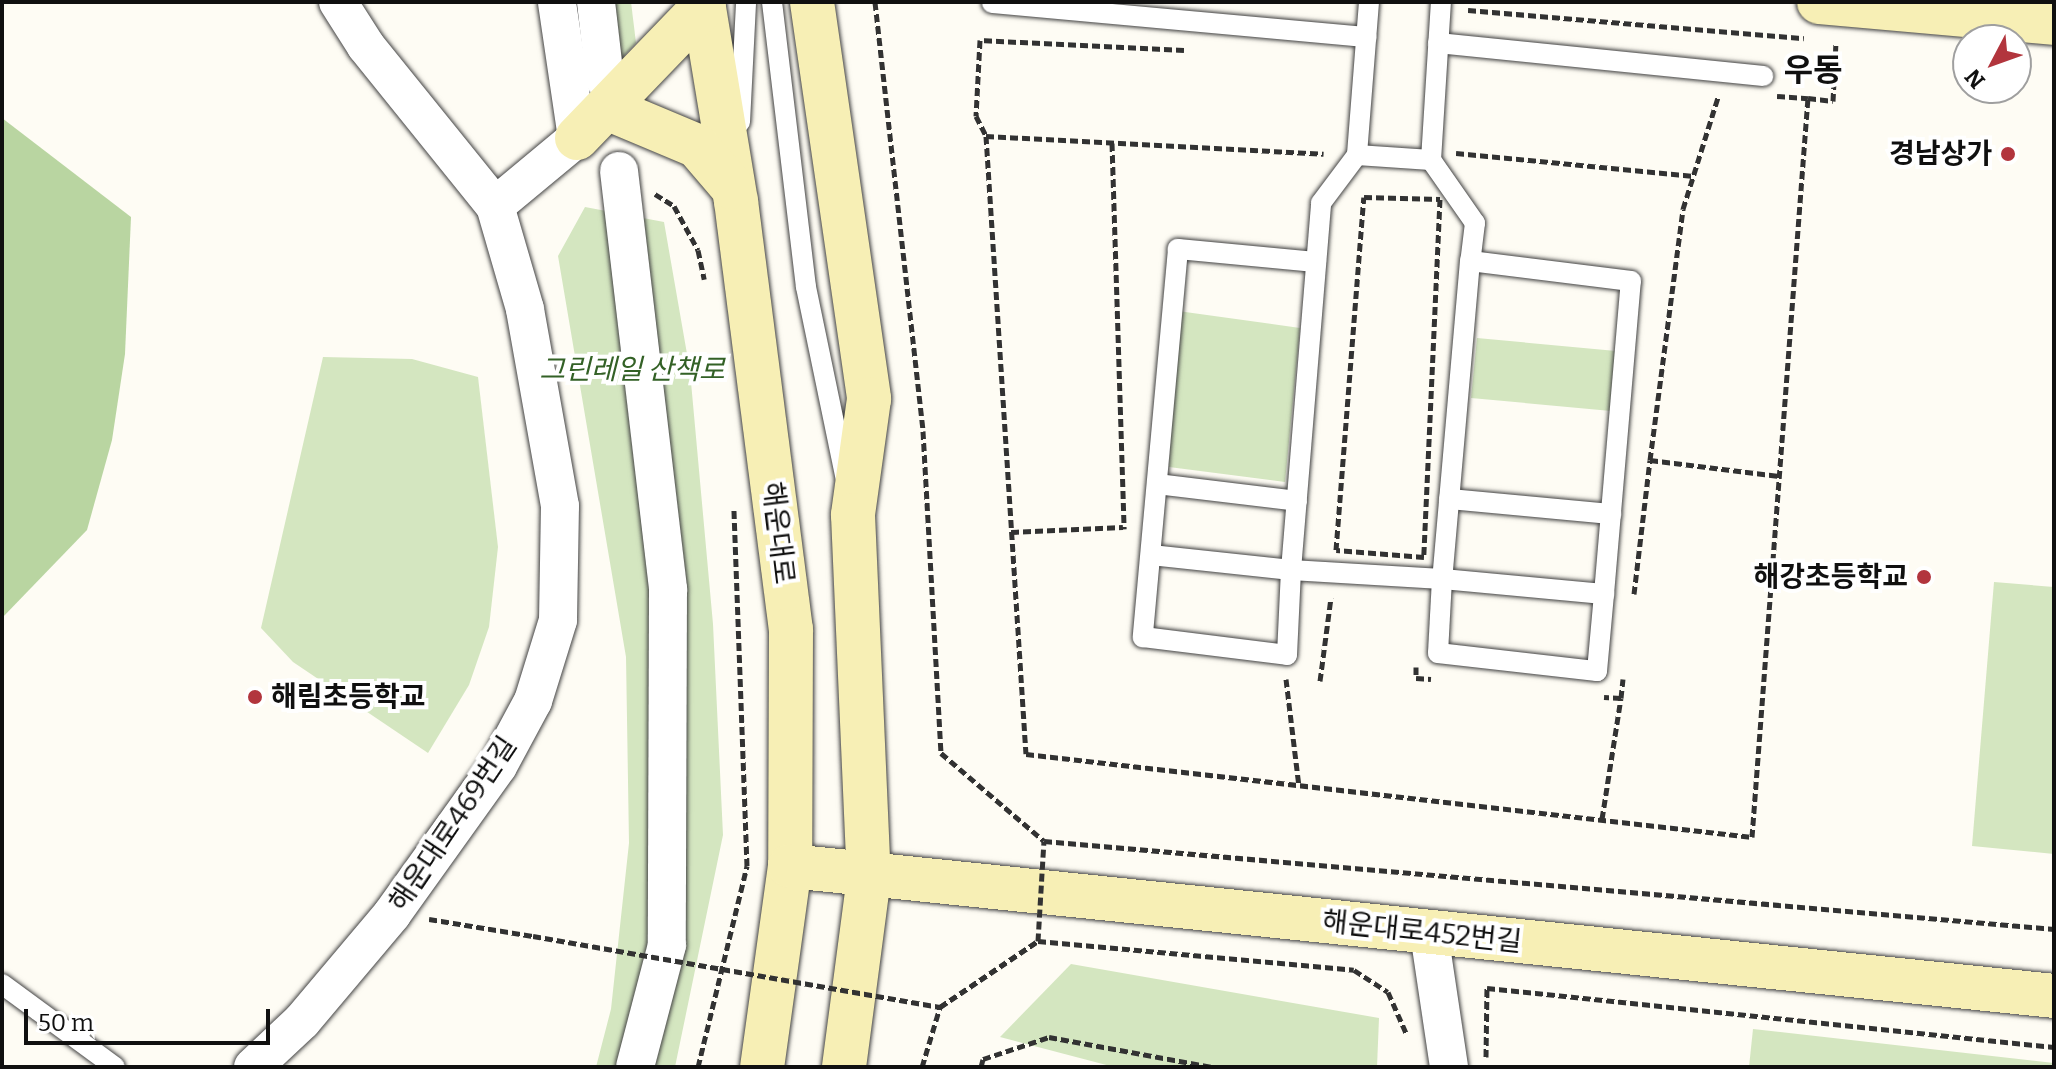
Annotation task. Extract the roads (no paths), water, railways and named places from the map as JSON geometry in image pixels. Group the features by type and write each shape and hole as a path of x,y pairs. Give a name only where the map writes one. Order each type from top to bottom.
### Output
{"main road":[{"path":"812,2 869,399 853,515 869,877 844,1067"},
{"path":"1819,2 2029,15"},
{"path":"577,138 607,95 718,3"},
{"name":"해운대로","path":"718,3 734,194 791,629 790,866 762,1067"},
{"path":"607,95 697,146 734,194"},
{"name":"해운대로452번길","path":"790,866 869,877 2054,996"}],"street":[{"path":"338,2 366,46 495,206 577,138 557,2"},
{"path":"596,2 607,95"},
{"path":"619,171 668,589 667,945 635,1067"},
{"name":"해운대로469번길","path":"253,1067 302,1021 392,914 498,766 533,701 558,620 560,506 525,309 495,206"},
{"path":"1429,933 1449,1067"}],"lane":[{"path":"772,2 806,287 853,515"},
{"path":"1316,262 1178,249 1143,637 1287,655 1321,203 1347,155 1369,2"},
{"path":"1441,2 1431,160 1475,223 1470,261 1442,579 1438,653 1597,671 1631,281 1470,261"},
{"path":"992,3 1366,37"},
{"path":"1438,43 1763,86"},
{"path":"1347,155 1431,160"},
{"path":"1157,484 1297,501"},
{"path":"1449,499 1611,514"},
{"path":"1151,555 1291,570 1442,579 1604,594"},
{"path":"2,984 115,1067"}],"place":[{"name":"경남상가","path":"2008,154"},
{"name":"해강초등학교","path":"1924,577"},
{"name":"해림초등학교","path":"255,697"}],"district":[{"name":"우동","path":"1813,70"}],"park label":[{"name":"그린레일 산책로","path":"632,370"}]}
